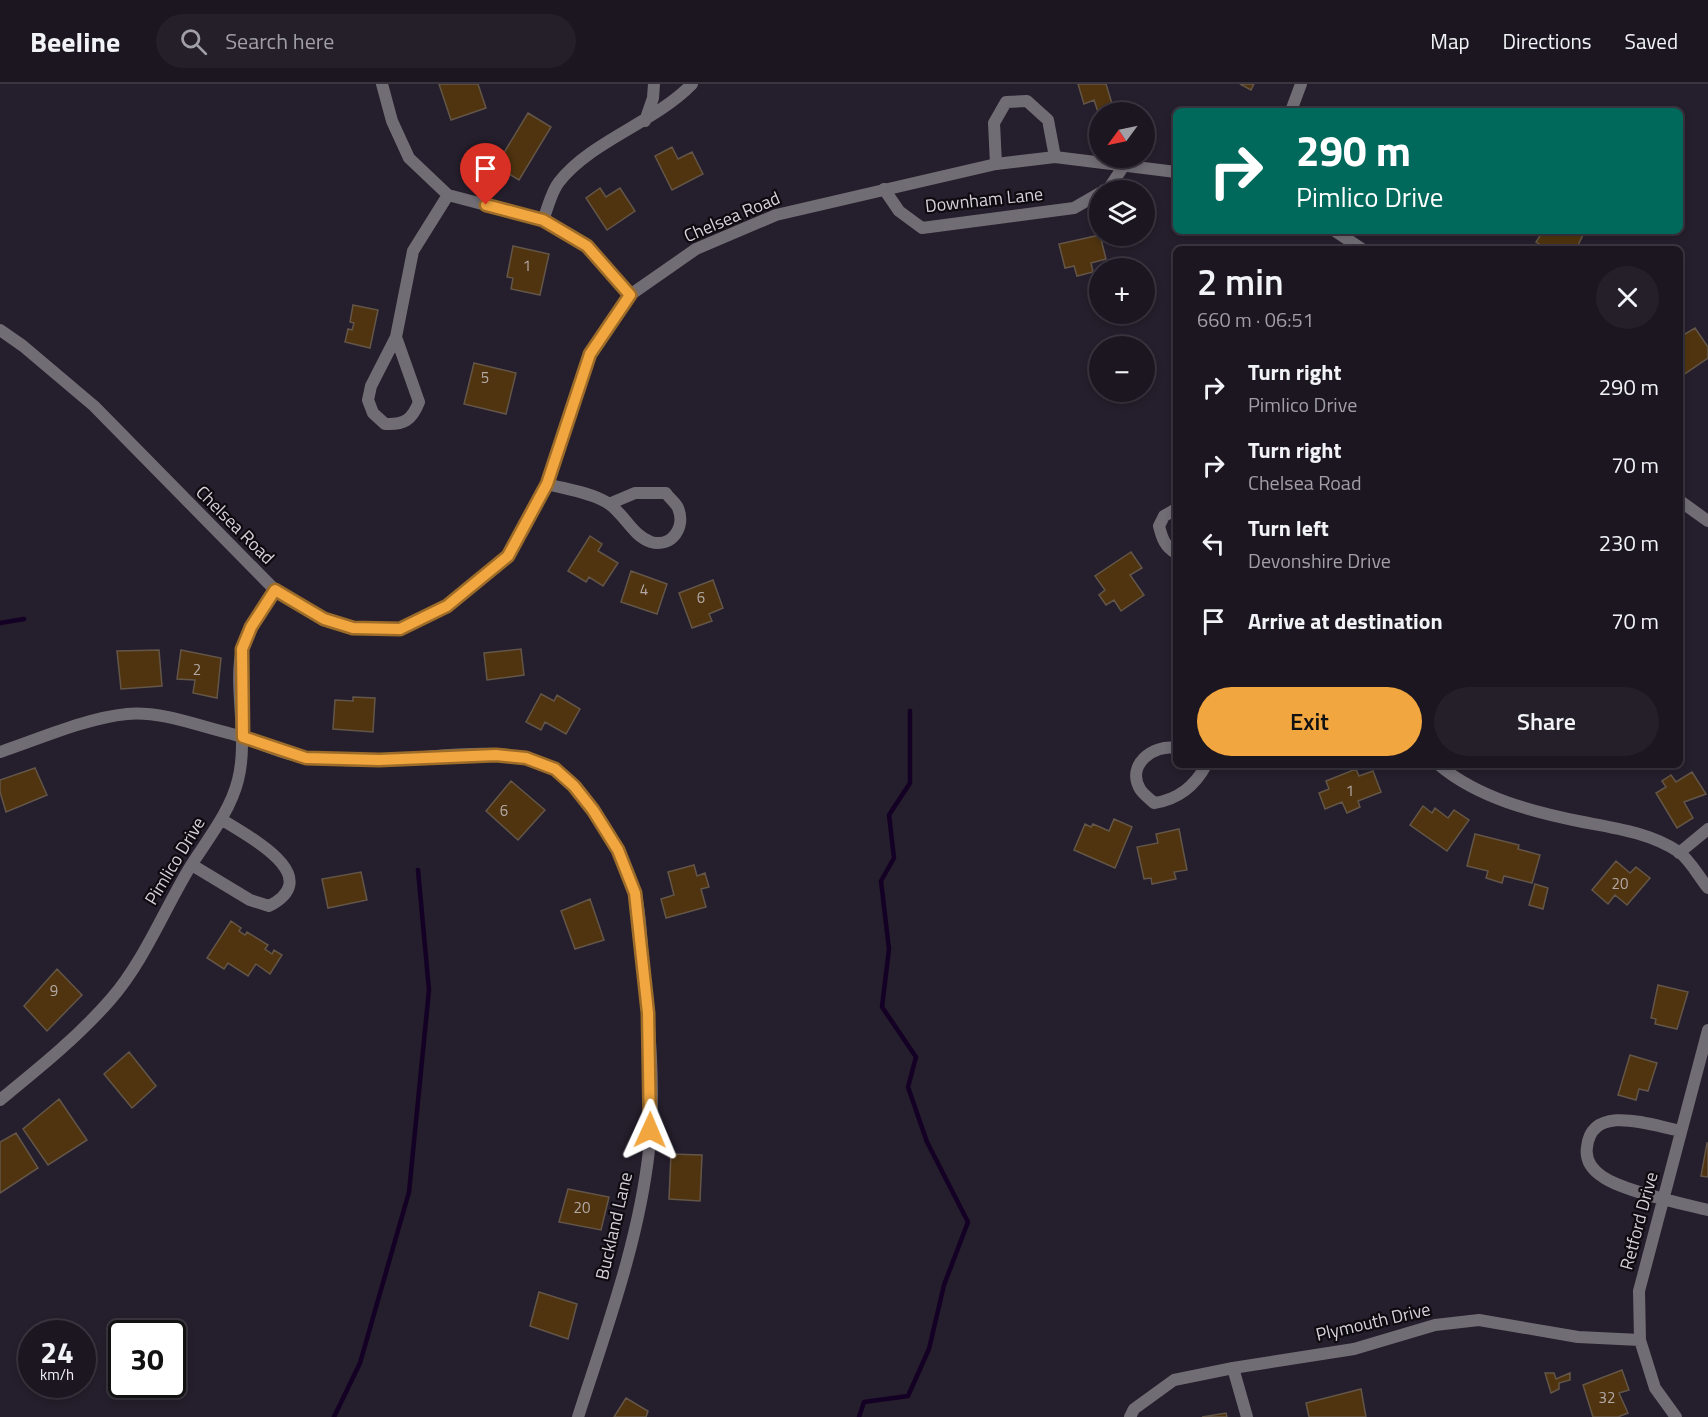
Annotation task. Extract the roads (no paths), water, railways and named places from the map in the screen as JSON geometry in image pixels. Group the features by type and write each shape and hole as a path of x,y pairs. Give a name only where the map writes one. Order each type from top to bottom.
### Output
{"street":[{"path":"382,84 392,121 410,158 448,195 543,220 587,246 630,295"},
{"path":"645,122 653,98 654,84"},
{"path":"543,220 557,184 575,164 645,122 692,84"},
{"path":"1292,108 1301,84"},
{"path":"996,164 993,123 1006,102 1028,101 1048,120 1055,157"},
{"name":"Chelsea Road","path":"0,330 23,346 94,406 275,590 324,619 353,628 400,629 447,606 508,556 547,484 590,354 630,295 696,249 776,214 884,189 996,164 1055,157 1089,160"},
{"name":"Chelsea Road","path":"1150,168 1173,172"},
{"name":"Downham Lane","path":"884,189 899,211 922,228 1074,208 1089,199"},
{"path":"396,337 419,402 413,416 401,424 385,424 372,413 368,400 371,386 396,337 413,251 448,195"},
{"path":"1340,234 1358,246"},
{"path":"547,484 609,504 640,536 650,541 662,543 674,537 681,526 678,507 666,494 634,492 609,504"},
{"path":"1683,503 1708,521"},
{"path":"1173,511 1164,516 1159,526 1162,539 1173,552"},
{"name":"Pimlico Drive","path":"0,1100 48,1060 112,998 141,957 192,865 221,819 238,781 243,737 242,649 251,627 275,590"},
{"name":"Buckland Lane","path":"0,752 95,721 127,714 157,716 243,737 306,758 379,760 496,755 526,758 555,769 574,786 593,810 618,850 635,893 642,948 651,1075 650,1148 639,1212 619,1287 578,1417"},
{"path":"1173,748 1154,751 1142,759 1136,771 1140,789 1154,803 1171,801 1190,786 1204,768"},
{"path":"1442,768 1455,779 1488,795 1560,816 1632,831 1679,853 1708,888"},
{"path":"192,865 250,900 269,906 284,898 290,885 288,871 278,856 221,819"},
{"path":"1679,853 1708,829"},
{"name":"Retford Drive","path":"1676,1417 1655,1388 1640,1340 1639,1291 1708,1030"},
{"path":"1681,1131 1614,1118 1599,1124 1588,1137 1586,1152 1590,1165 1604,1178 1663,1199 1708,1210"},
{"name":"Plymouth Drive","path":"1130,1417 1134,1409 1174,1380 1233,1368 1354,1349 1435,1325 1479,1320 1578,1337 1640,1340"},
{"path":"1233,1368 1247,1417"}],"waterway":[{"path":"0,623 24,619"},
{"path":"859,1417 864,1402 908,1396 929,1349 944,1285 968,1222 927,1142 908,1087 916,1057 882,1007 889,949 881,881 894,858 889,815 910,783 910,711"},
{"path":"334,1417 360,1363 409,1192 429,990 418,870"}]}
